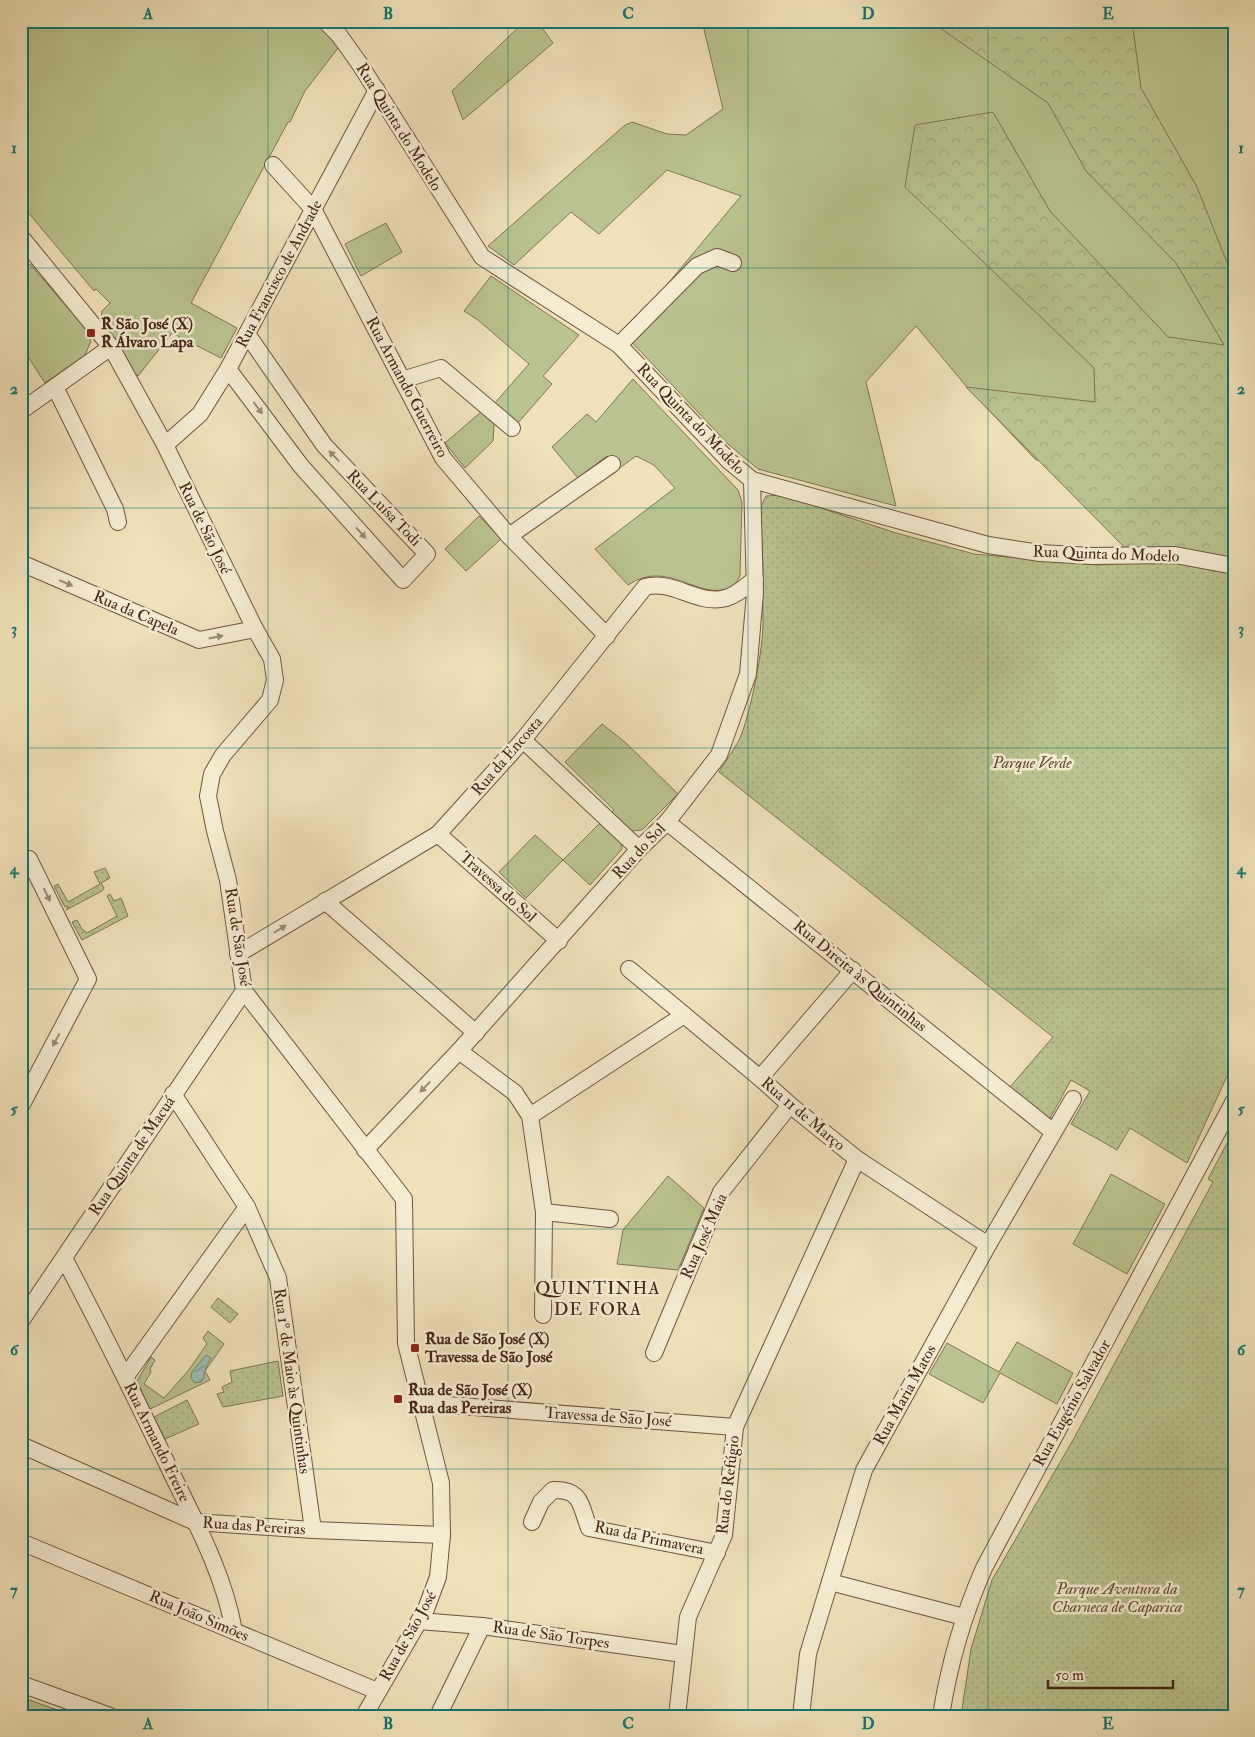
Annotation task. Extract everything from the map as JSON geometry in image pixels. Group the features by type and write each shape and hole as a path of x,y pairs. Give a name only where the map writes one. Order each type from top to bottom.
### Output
{"street":[{"name":"Rua Quinta do Modelo","path":"326,21 340,35 377,90 482,257 619,345 729,461 752,480 988,545 1040,553 1083,556 1175,555 1234,566"},
{"name":"Rua Francisco de Andrade","path":"165,445 200,414 228,369 377,90"},
{"name":"Rua Armando Guerreiro","path":"273,165 313,209 443,458 509,536 607,636"},
{"name":"Rua de São José","path":"21,237 111,347 165,445 255,629 272,659 275,680 270,700 223,755 212,774 208,796 228,880 244,990 404,1199 406,1343 440,1483 442,1535 438,1577 419,1621 364,1716"},
{"path":"619,345 697,266 717,257 733,263"},
{"name":"Rua Luísa Todi","path":"228,369 301,466 403,580 427,554 324,446 247,334"},
{"path":"21,411 111,347"},
{"path":"402,380 441,368 512,428"},
{"path":"55,387 115,509 118,522"},
{"path":"509,536 612,464"},
{"name":"Rua do Sol","path":"365,1150 476,1033 639,849 667,822 719,755 748,674 755,579 752,480"},
{"name":"Rua da Capela","path":"21,563 200,640 255,629"},
{"name":"Rua da Encosta","path":"238,954 438,834 523,740 645,587 656,584 671,586 710,600 726,598 755,579"},
{"path":"523,740 639,849"},
{"name":"Rua Direita às Quintinhas","path":"667,822 1052,1131"},
{"name":"Travessa do Sol","path":"438,834 558,941"},
{"path":"21,857 29,859 88,979 21,1106"},
{"path":"325,901 476,1033"},
{"name":"Rua 11 de Março","path":"629,969 857,1159 988,1245"},
{"path":"760,1078 853,970"},
{"name":"Rua Quinta de Macuá","path":"21,1321 172,1094 244,990"},
{"path":"530,1116 684,1015"},
{"path":"459,1051 515,1093 530,1116 544,1212 543,1315"},
{"name":"Rua 1º de Maio às Quintinhas","path":"172,1094 247,1207 278,1278 313,1530"},
{"name":"Rua Maria Matos","path":"801,1716 808,1654 864,1470 1052,1131 1073,1099"},
{"name":"Rua Eugénio Salvador","path":"941,1716 946,1686 964,1617 995,1545 1234,1101"},
{"name":"Rua José Maia","path":"654,1353 721,1192 790,1105"},
{"name":"Rua do Refúgio","path":"677,1716 688,1617 693,1601 724,1535 735,1427 857,1159"},
{"path":"126,1376 247,1207"},
{"path":"544,1212 610,1218"},
{"name":"Rua Armando Freire","path":"64,1258 126,1376 212,1556 228,1599 234,1631"},
{"name":"Travessa de São José","path":"421,1403 735,1427"},
{"name":"Rua das Pereiras","path":"21,1446 196,1522 313,1530 442,1535"},
{"name":"Rua da Primavera","path":"532,1522 541,1502 553,1490 568,1490 578,1496 589,1528 717,1553"},
{"name":"Rua João Simões","path":"21,1542 377,1691"},
{"path":"830,1582 964,1617"},
{"name":"Rua de São Torpes","path":"419,1621 482,1626 683,1654"},
{"path":"438,1716 482,1626"},
{"path":"21,1684 110,1716"}],"green space":[{"path":"318,21 326,29 338,48 305,91 191,303 237,328 221,358 172,333 138,376 133,372 101,322 102,311 110,303 96,289 94,291 21,204 21,22"},
{"path":"525,21 537,21 553,43 463,120 452,91"},
{"path":"702,21 1234,21 1234,559 1035,459 966,386 916,326 866,382 896,506 758,469 728,444 625,335 741,196 667,170 599,234 571,212 514,265 488,246 625,125 632,122 667,134 686,135 723,109"},
{"path":"930,21 1132,21 1141,88 1197,187 1234,280 1234,559 1127,550 966,387 1095,402 1094,368 905,187 915,125 993,112 1050,211 1168,337 1224,345 1176,263 1086,171 1048,103"},
{"path":"386,223 402,252 361,276 345,244"},
{"path":"30,264 86,329 91,341 85,355 45,383 21,346 21,270"},
{"path":"491,276 579,335 543,376 552,384 517,424 494,404 529,364 478,320 464,311"},
{"path":"633,379 738,490 742,502 740,576 733,588 707,589 656,576 642,578 628,585 595,549 675,488 654,465 636,456 617,470 607,456 578,478 552,447 587,414 596,422"},
{"path":"481,412 494,424 493,441 465,468 445,443"},
{"name":"Parque Verde","path":"782,495 896,533 974,554 1098,565 1173,561 1234,573 1234,1061 1187,1163 1130,1128 1117,1150 1071,1124 1090,1091 1071,1080 1049,1120 1010,1087 1053,1037 719,772 739,740 748,715 759,663 763,632 761,508 766,496"},
{"path":"479,516 501,539 466,571 445,549"},
{"path":"602,724 626,743 678,794 642,830 631,831 611,813 614,810 565,762"},
{"path":"601,822 621,841 622,849 590,885 563,860"},
{"path":"535,835 563,860 526,898 499,872"},
{"path":"105,868 110,878 101,883 104,888 102,891 66,910 69,907 65,907 54,886 58,884 68,902 100,884 94,872"},
{"path":"110,894 114,901 121,898 128,916 82,940 72,922 77,920 82,929 87,933 117,916 107,896"},
{"name":"Parque Aventura da Charneca de Caparica","path":"1234,1130 1234,1716 961,1716 971,1649 992,1580 1073,1440 1213,1182 1208,1179"},
{"path":"1111,1174 1165,1204 1127,1274 1073,1244"},
{"path":"668,1176 704,1208 678,1270 617,1264 623,1230"},
{"path":"218,1298 238,1314 230,1323 211,1307"},
{"path":"208,1331 224,1344 205,1371 210,1380 150,1409 137,1381 151,1357 155,1360 144,1384 164,1398 188,1371 207,1344 203,1338"},
{"path":"1017,1342 1073,1373 1057,1404 1000,1373 983,1403 929,1374 947,1343 999,1372"},
{"path":"278,1361 283,1396 223,1407 217,1394 224,1392 222,1387 232,1382 230,1371"},
{"path":"187,1400 199,1424 165,1439 154,1417"},
{"path":"24,1698 60,1711 58,1716 21,1716"}],"water":[{"path":"206,1355 211,1358 205,1369 204,1378 201,1382 195,1383 191,1378 192,1372"}],"place":[{"name":"R São José (X) R Álvaro Lapa","path":"91,333"},
{"name":"Rua de São José (X) Travessa de São José","path":"415,1348"},
{"name":"Rua de São José (X) Rua das Pereiras","path":"398,1399"}],"district":[{"name":"QUINTINHA DE FORA","path":"598,1298"}]}
